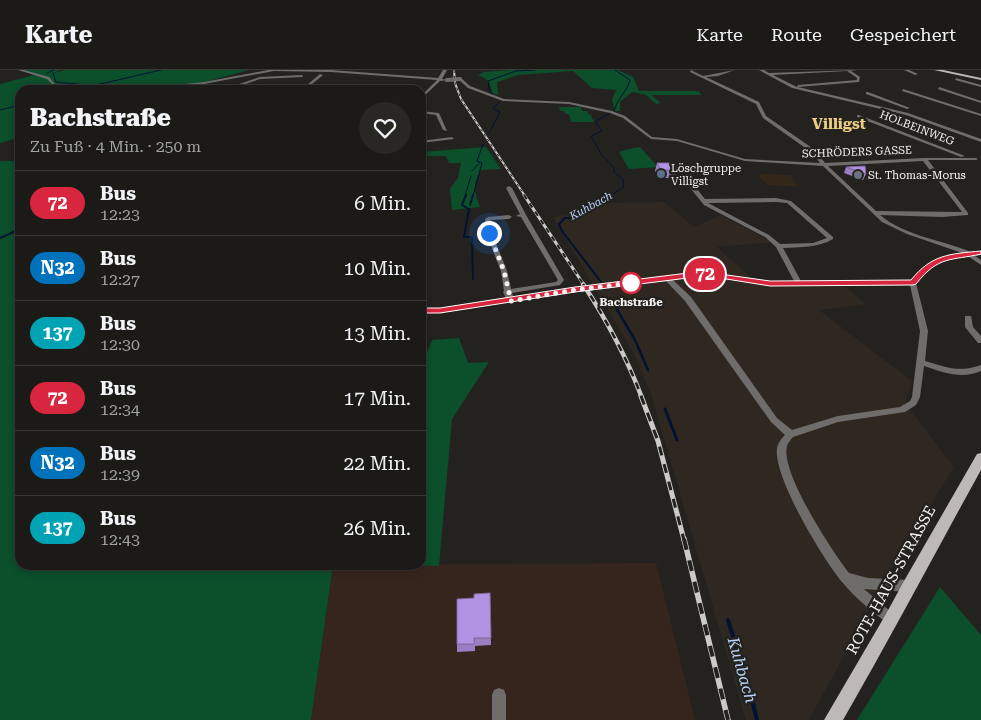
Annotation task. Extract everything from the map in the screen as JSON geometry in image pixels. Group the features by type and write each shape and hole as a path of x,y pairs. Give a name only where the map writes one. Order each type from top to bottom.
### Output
{"main road":[{"path":"936,70 981,78"},
{"name":"ROTE-HAUS-STRASSE","path":"833,720 892,620 981,458"}],"street":[{"path":"20,70 48,78 54,85"},
{"path":"186,85 266,70 331,72 439,80"},
{"path":"377,75 380,70"},
{"path":"426,93 444,77 445,70"},
{"path":"718,70 724,72"},
{"path":"705,76 718,75 733,70"},
{"path":"760,70 793,87 871,104 918,117 981,141"},
{"path":"767,74 855,70"},
{"path":"906,70 916,74"},
{"path":"692,71 758,103 764,117 807,146 824,165 874,213 884,220 909,232 968,253 981,263"},
{"path":"793,87 858,81 859,78 847,71"},
{"path":"239,85 260,78 321,75 331,72"},
{"path":"345,78 348,73"},
{"path":"309,85 321,75"},
{"name":"SCHRÖDERS GASSE","path":"439,80 461,79 466,86 503,100 569,103 611,112 624,117 651,138 677,140 751,161 824,165 979,158"},
{"path":"956,79 981,86"},
{"path":"969,87 981,90"},
{"path":"939,88 981,102"},
{"path":"904,90 981,115"},
{"path":"867,93 916,111 920,115 918,117"},
{"path":"426,112 437,113 455,145"},
{"name":"HOLBEINWEG","path":"858,116 968,158"},
{"path":"426,141 452,138"},
{"path":"979,158 981,163"},
{"path":"874,213 966,214 924,159"},
{"path":"687,175 685,178 710,208 767,236 779,246 799,284"},
{"path":"507,292 558,284 561,280 521,215 509,188"},
{"path":"703,201 776,200 789,202 831,238 811,244 779,246"},
{"path":"509,217 488,219 489,233 504,271 507,292 511,301"},
{"path":"913,283 925,268 936,261 954,254 981,253"},
{"path":"426,311 708,274 759,282 799,284 913,283"},
{"path":"668,278 688,299 774,420 790,434"},
{"path":"892,620 845,577 813,529 785,470 782,446 790,434 838,419 902,410 913,403 916,397 924,332 913,283"},
{"path":"968,318 969,327 981,341"},
{"path":"920,362 964,373 975,372 981,368"},
{"path":"845,577 868,584 909,586"},
{"path":"499,695 499,720"}],"shaded area":[{"path":"761,174 790,175 798,187 768,185 758,176"},
{"path":"664,202 694,227 721,215 772,242 717,247 758,284 845,287 866,304 819,310 912,381 905,403 954,467 894,564 809,720 746,720 651,394 633,352 553,217 575,213 590,205 604,203"},
{"path":"656,563 695,720 311,720 332,570 426,570 426,564"}],"green space":[{"path":"20,70 60,70 54,73 65,70 249,70 205,82 202,85 15,85 15,138 0,143 0,84 34,75 39,76"},
{"path":"509,70 618,70 633,77 639,91 699,91 701,95 651,95 661,103 656,104 646,95 632,92 620,102 620,111 615,111 612,100 616,90 592,88 573,71 518,75 497,82 498,95 492,93 491,86 487,80 478,75 484,72"},
{"path":"559,107 581,107 582,111 587,111 591,115 594,122 571,122 569,114 560,111"},
{"path":"486,147 501,169 481,170 476,180 475,188 480,207 452,210 450,189 458,178 461,163 449,163 446,156 426,156 426,152"},
{"path":"640,147 658,167 629,169 619,152"},
{"path":"0,161 15,161 15,570 332,570 311,720 0,720"},
{"path":"459,338 468,363 489,362 452,419 439,566 426,566 426,355 432,340"},
{"path":"940,587 981,635 981,720 857,720"}],"building":[{"path":"657,163 671,163 676,170 661,170"},
{"path":"865,166 866,174 846,167"},
{"path":"490,593 491,638 474,638 474,644 457,644 457,599 474,598 474,594"}],"waterway":[{"path":"47,73 54,70"},
{"path":"96,85 161,70"},
{"path":"493,95 489,89 488,81 516,71 535,70"},
{"name":"Kuhbach","path":"614,111 630,80 615,70"},
{"path":"53,73 56,82 87,85"},
{"path":"488,135 500,112 493,109 499,102"},
{"path":"0,110 15,106"},
{"name":"Kuhbach","path":"609,196 624,187 623,179 614,172 614,168 601,154 591,136 602,131 596,123 597,120 611,113"},
{"path":"480,162 477,161 483,144"},
{"path":"472,171 480,162"},
{"path":"473,196 482,163 480,162"},
{"path":"465,196 471,176"},
{"path":"466,195 462,205 469,209 464,237 472,237 473,279"},
{"path":"470,205 473,195"},
{"name":"Kuhbach","path":"601,282 562,231 559,224 565,218 572,218 611,195"},
{"path":"0,238 15,231"},
{"name":"Kuhbach","path":"615,306 635,340 648,370"},
{"name":"Kuhbach","path":"665,409 677,440"},
{"name":"Kuhbach","path":"728,620 749,687 757,720"}],"railway":[{"path":"454,70 455,83 461,99 525,196"},
{"path":"524,195 584,285"},
{"path":"583,284 616,339 642,398"},
{"path":"641,396 658,441 684,540"},
{"path":"684,539 728,720"}],"bus line":[{"name":"72","path":"426,312 511,301 575,290 708,274 770,283 913,283 925,268 945,257 954,254 981,253"}],"place":[{"name":"Löschgruppe Villigst","path":"661,174"},
{"name":"St. Thomas-Morus","path":"858,175"},
{"name":"Bachstraße","path":"631,283"}],"district":[{"name":"Villigst","path":"839,124"}],"route":[{"path":"489,233 504,271 507,292 511,301 631,283"}]}
